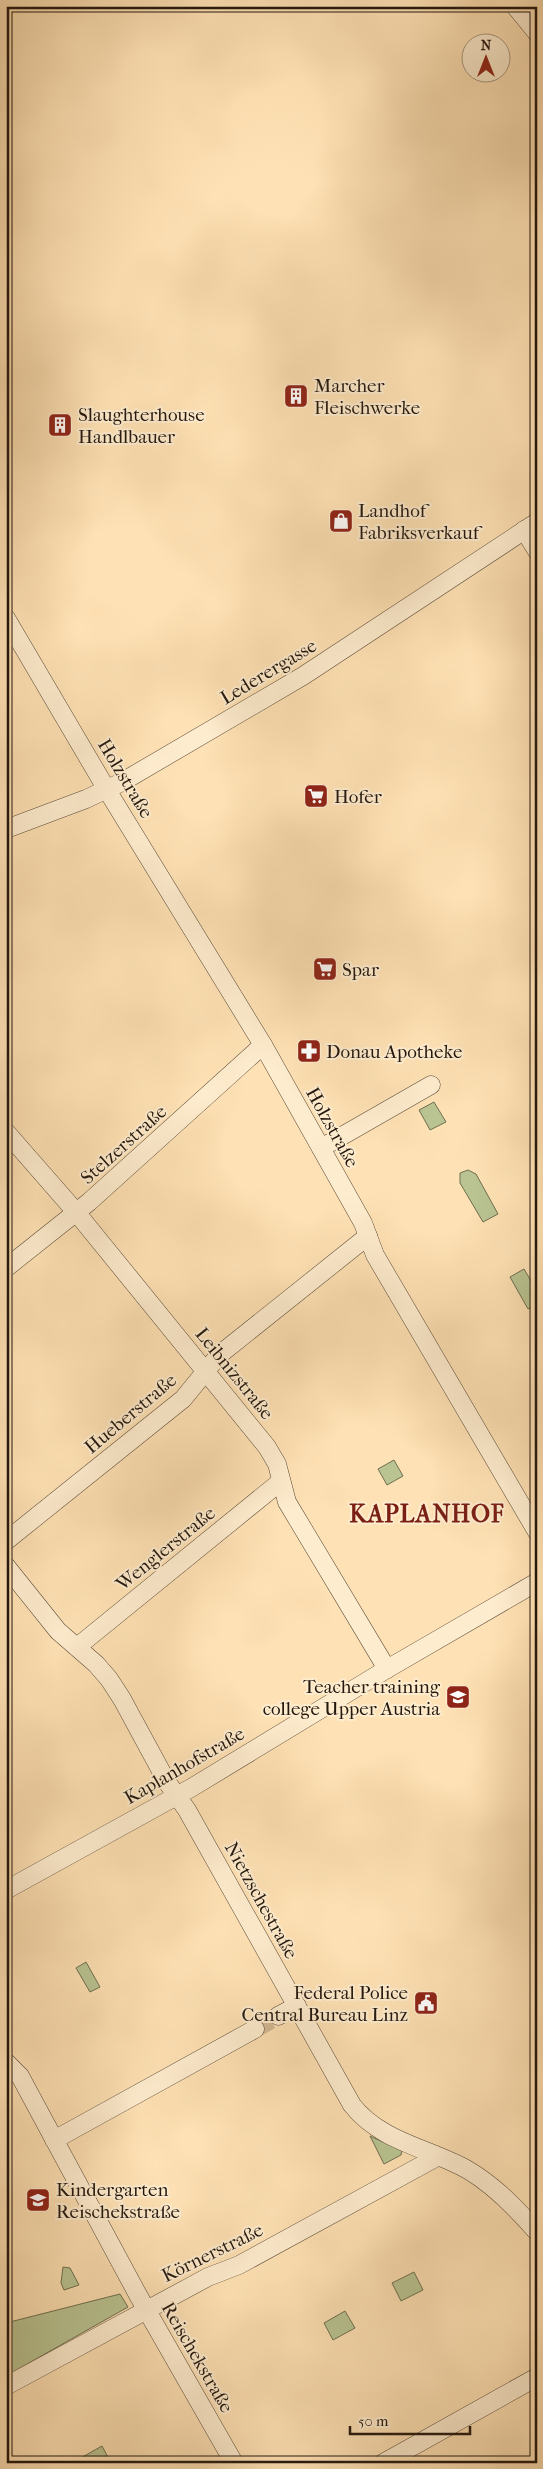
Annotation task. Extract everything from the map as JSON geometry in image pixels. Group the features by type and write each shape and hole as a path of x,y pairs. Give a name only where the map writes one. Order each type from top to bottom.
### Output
{"street":[{"path":"515,6 537,33"},
{"path":"530,526 537,551"},
{"name":"Lederergasse","path":"6,829 107,790 303,676 530,526"},
{"name":"Holzstraße","path":"6,618 107,790 263,1045 363,1223 375,1255 537,1532"},
{"name":"Stelzerstraße","path":"6,1268 76,1212 263,1045"},
{"path":"321,1148 431,1085"},
{"name":"Leibnizstraße","path":"6,1132 76,1212 273,1456 287,1502 386,1669"},
{"name":"Hueberstraße","path":"6,1541 183,1399 196,1386 205,1371 219,1355 368,1236"},
{"name":"Wenglerstraße","path":"76,1647 280,1482"},
{"name":"Nietzschestraße","path":"6,1566 58,1631 96,1664 122,1699 360,2116 380,2131 468,2170 520,2212 537,2232"},
{"name":"Kaplanhofstraße","path":"6,1890 177,1795 386,1669 537,1582"},
{"path":"278,2016 297,2006"},
{"path":"54,2140 255,2029"},
{"name":"Reischekstraße","path":"6,2062 20,2076 146,2309 234,2463"},
{"name":"Körnerstraße","path":"6,2386 208,2276 239,2265 437,2157"},
{"path":"383,2463 537,2377"}],"green space":[{"path":"434,1102 446,1122 430,1130 419,1110"},
{"path":"468,1170 476,1174 498,1214 483,1222 460,1183 460,1173"},
{"path":"524,1269 537,1291 537,1305 528,1309 510,1277"},
{"path":"394,1460 403,1476 387,1485 378,1469"},
{"path":"86,1962 100,1987 90,1992 76,1968"},
{"path":"370,2136 402,2151 401,2155 384,2164"},
{"path":"63,2267 70,2268 79,2285 64,2290 61,2283"},
{"path":"414,2272 423,2290 401,2301 392,2283"},
{"path":"120,2294 128,2307 6,2376 6,2323"},
{"path":"345,2311 355,2328 333,2340 324,2323"},
{"path":"102,2446 111,2463 72,2463"}],"tunnel":[{"path":"255,2029 278,2016"}],"place":[{"name":"Marcher Fleischwerke","path":"296,396"},
{"name":"Slaughterhouse Handlbauer","path":"60,425"},
{"name":"Landhof Fabriksverkauf","path":"341,521"},
{"name":"Hofer","path":"316,796"},
{"name":"Spar","path":"325,969"},
{"name":"Donau Apotheke","path":"309,1051"},
{"name":"Teacher training college Upper Austria","path":"458,1697"},
{"name":"Federal Police Central Bureau Linz","path":"426,2003"},
{"name":"Kindergarten Reischekstraße","path":"38,2200"}],"district":[{"name":"KAPLANHOF","path":"427,1514"}]}
